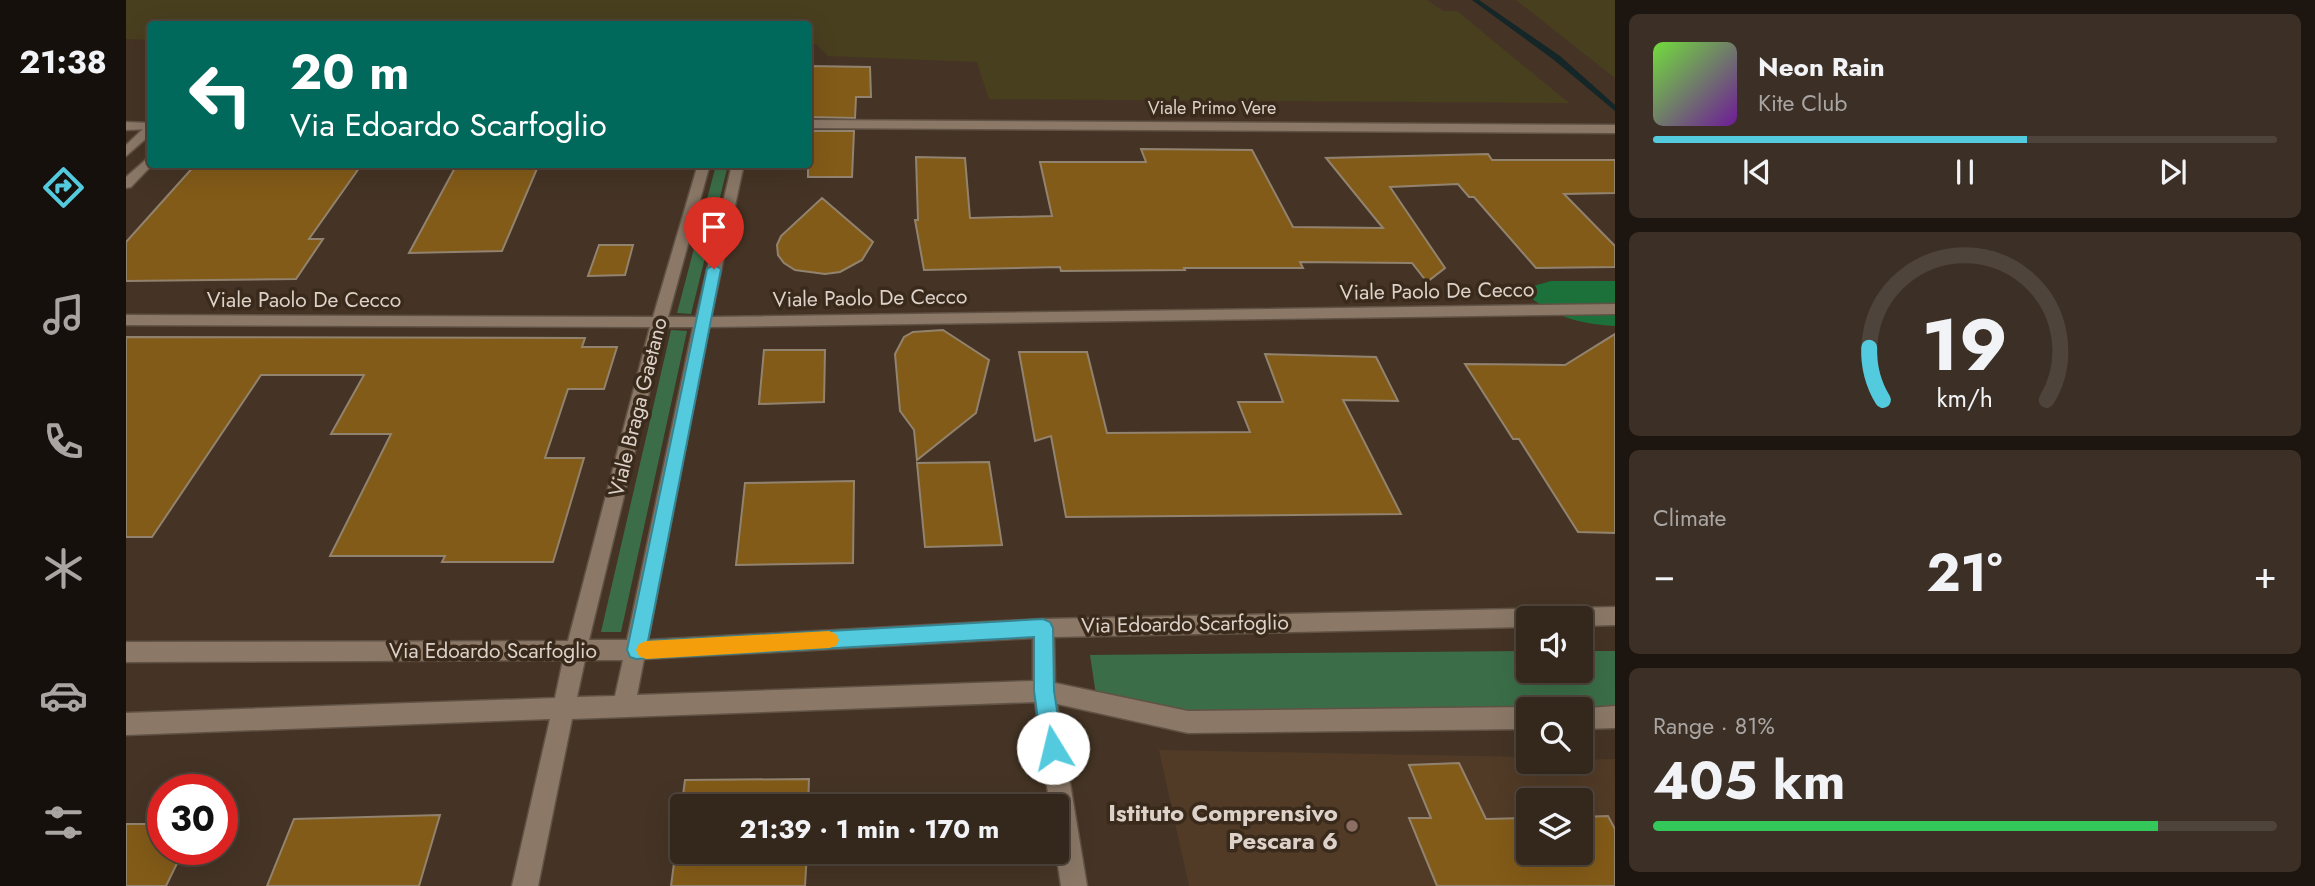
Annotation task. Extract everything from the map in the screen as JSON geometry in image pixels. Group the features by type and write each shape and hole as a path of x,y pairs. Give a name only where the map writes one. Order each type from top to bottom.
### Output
{"street":[{"name":"Viale Primo Vere","path":"812,124 1615,129"},
{"path":"126,126 147,128"},
{"path":"126,152 147,131"},
{"path":"126,184 147,163"},
{"name":"Viale Braga Gaetano","path":"565,707 576,650 659,321 703,168"},
{"name":"Viale Braga Gaetano","path":"624,706 702,321 737,168"},
{"name":"Viale Paolo De Cecco","path":"126,320 702,321 1615,309"},
{"name":"Via Edoardo Scarfoglio","path":"126,652 636,650 1043,628 1615,616"},
{"path":"1043,628 1044,691 1073,886"},
{"path":"126,723 1044,691 1188,722 1516,718"},
{"path":"525,886 565,707"},
{"path":"1593,718 1615,717"}],"shaded area":[{"name":"Istituto Comprensivo Pescara 6","path":"1159,750 1516,757 1516,774 1593,774 1593,760 1615,759 1615,886 1189,886"}],"green space":[{"path":"715,168 727,168 691,314 677,313"},
{"path":"1551,281 1615,281 1615,326 1564,317 1520,290"},
{"path":"671,330 687,331 621,632 601,632"},
{"path":"1516,651 1516,683 1593,683 1593,651 1615,651 1615,712 1593,711 1593,697 1516,697 1516,709 1186,717 1096,695 1090,655"}],"sand":[{"path":"126,0 1427,0 1443,11 1457,11 1569,103 989,99 977,62 828,56 816,44 812,44 812,21 147,21 147,40 126,39"},
{"path":"1516,0 1615,0 1615,78"}],"building":[{"path":"812,66 870,67 871,97 856,97 855,118 812,117"},
{"path":"812,131 854,131 852,177 808,177 808,168 812,168"},
{"path":"1141,149 1252,150 1293,227 1383,228 1326,158 1488,154 1492,160 1615,160 1615,193 1564,194 1615,246 1615,267 1536,268 1474,197 1469,197 1458,184 1390,187 1445,268 1427,282 1412,263 1300,262 1303,268 1184,268 1185,270 1061,271 1060,267 924,270 915,220 918,220 916,157 965,158 970,218 1052,216 1040,162 1146,162"},
{"path":"192,168 359,168 309,239 323,239 296,279 126,281 126,242"},
{"path":"455,168 537,168 502,251 409,253"},
{"path":"822,198 873,242 862,260 840,272 825,274 795,270 778,255 777,245 781,236"},
{"path":"599,245 633,245 625,275 588,276"},
{"path":"943,330 989,360 976,413 917,460 914,430 900,411 895,354 904,337 913,332"},
{"path":"1615,334 1615,533 1578,532 1519,439 1513,439 1465,364 1565,365"},
{"path":"126,337 585,338 582,347 617,347 604,389 568,389 545,458 584,458 553,562 442,562 445,556 330,556 391,434 331,434 364,375 261,375 152,537 126,537"},
{"path":"764,350 825,350 824,402 759,404"},
{"path":"1019,352 1087,352 1107,433 1250,432 1238,402 1283,402 1265,354 1376,357 1398,401 1343,400 1401,514 1066,517 1051,436 1035,441"},
{"path":"989,462 1002,545 925,547 917,463"},
{"path":"854,481 853,563 736,565 745,483"},
{"path":"1459,763 1486,819 1516,818 1516,865 1593,865 1593,817 1608,816 1615,829 1615,886 1437,886 1409,818 1431,818 1409,765"},
{"path":"809,779 808,794 683,794 685,780"},
{"path":"440,815 419,886 267,886 294,819"},
{"path":"126,824 147,824 147,865 176,865 166,886 126,886"},
{"path":"674,864 806,864 805,886 671,886"}],"waterway":[{"path":"1475,0 1557,58 1615,109"}],"slow traffic":[{"path":"646,650 829,640"}],"place":[{"name":"Istituto Comprensivo Pescara 6","path":"1352,826"}],"route":[{"path":"714,269 636,650 1043,628 1044,691 1053,748"}]}
